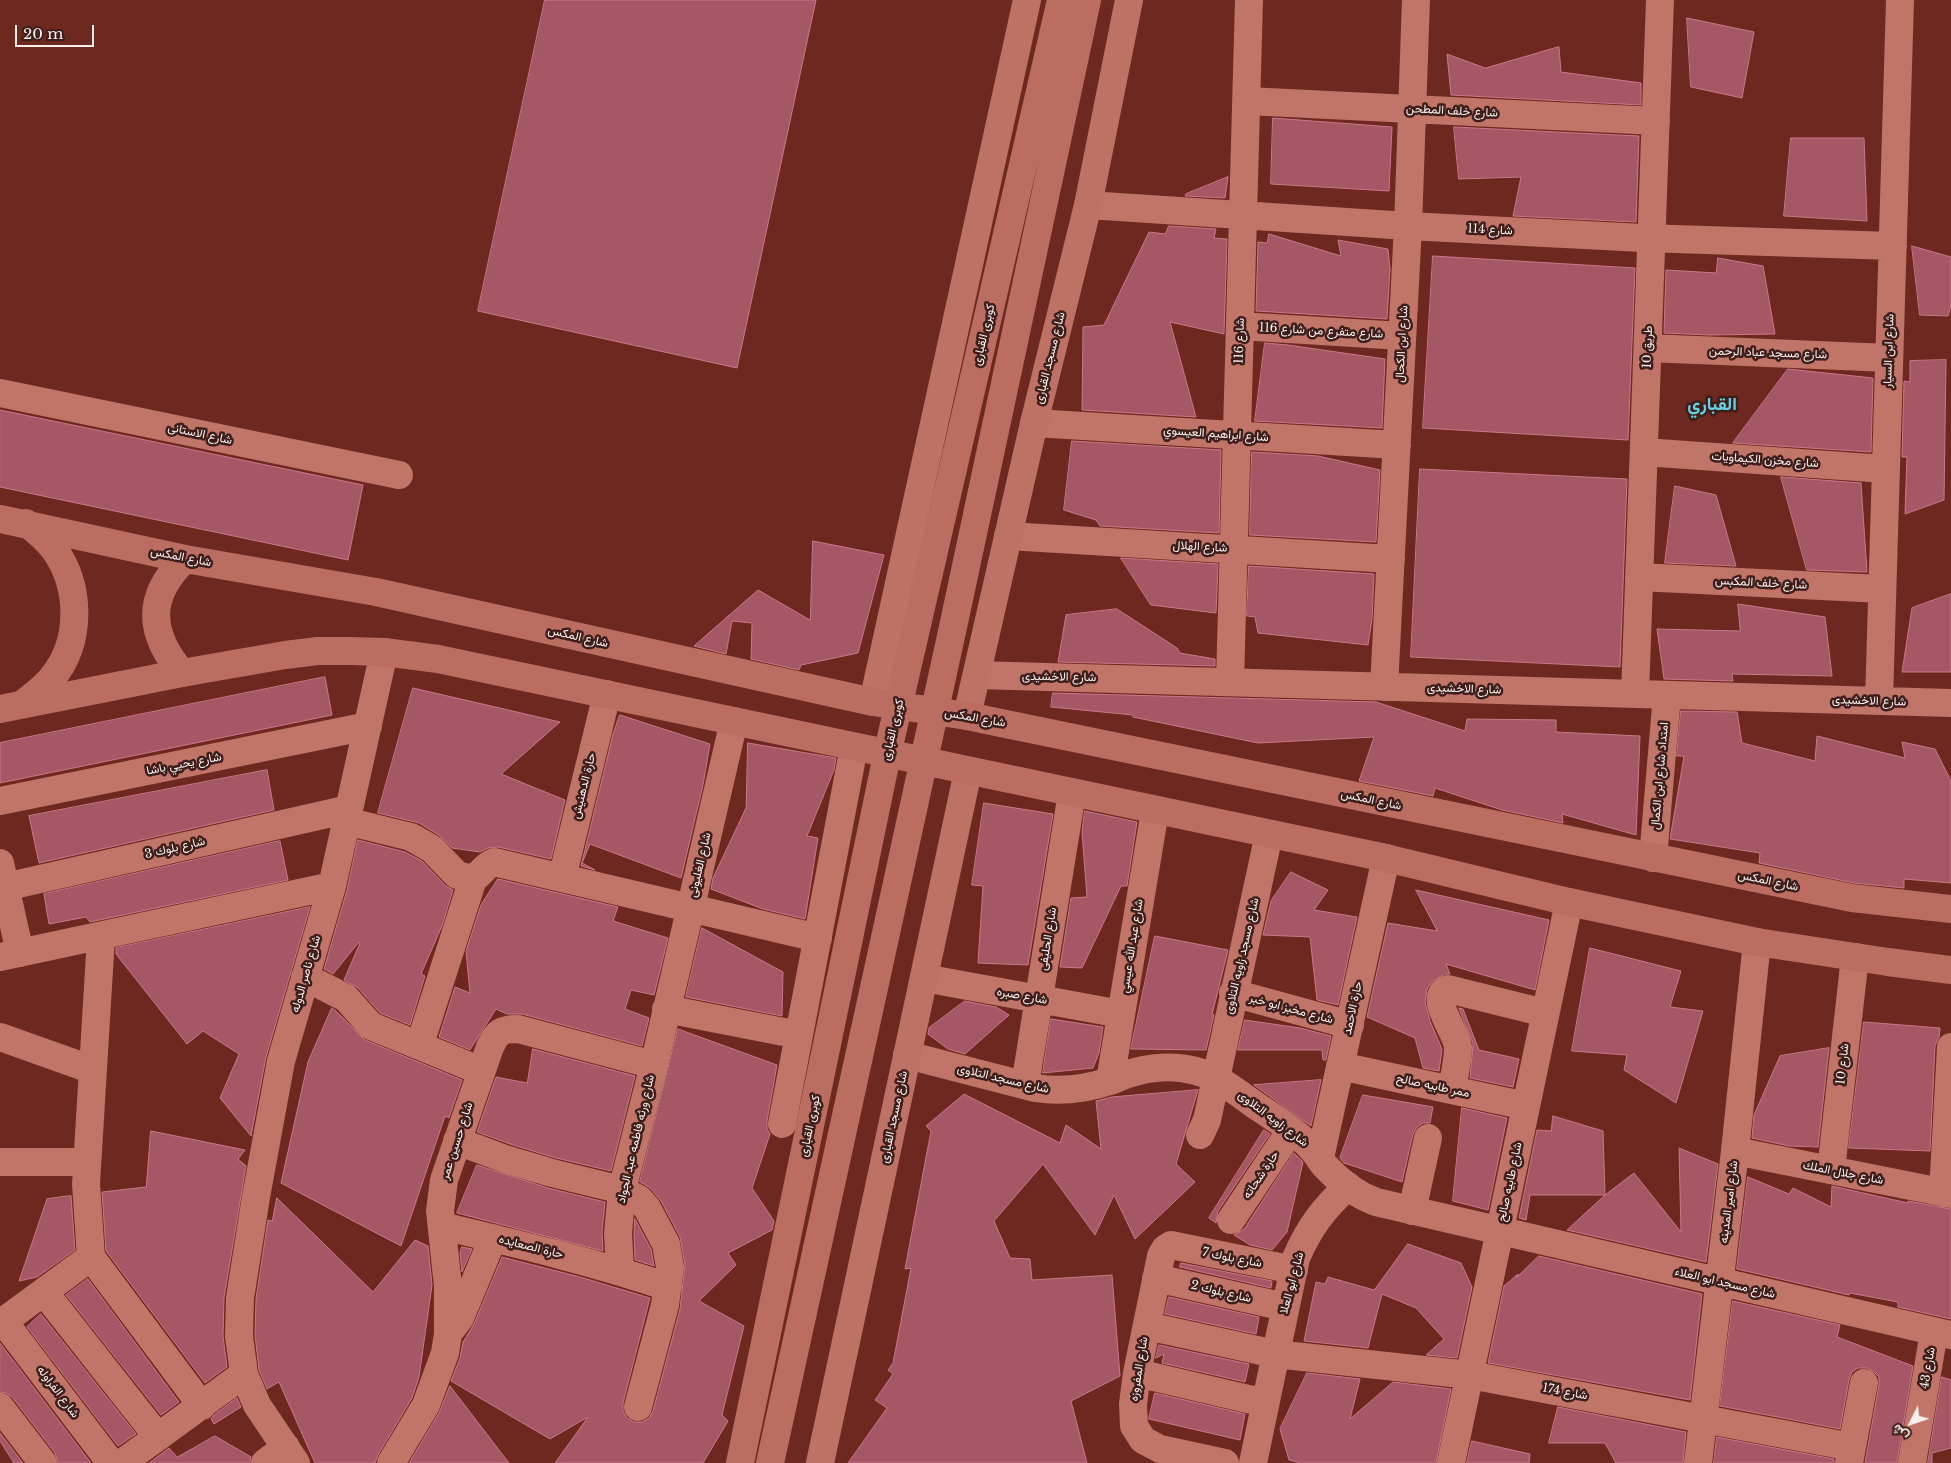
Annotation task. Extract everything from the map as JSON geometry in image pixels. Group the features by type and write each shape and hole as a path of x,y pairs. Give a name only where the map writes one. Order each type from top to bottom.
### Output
{"main road":[{"name":"كوبرى القبارى","path":"740,1463 887,755 1061,0"},
{"path":"770,1463 953,627 1087,0"},
{"name":"شارع المكس","path":"13,521 185,559 376,592 873,702 968,716 1852,898 1951,909"},
{"path":"11,707 39,692 53,677 64,659 71,641 75,603 71,584 64,566 54,550 42,535 13,521"},
{"path":"182,673 168,657 159,638 156,620 163,586 172,571 185,559"},
{"path":"11,707 284,655 318,652 384,652 438,658 1386,858 1568,902 1757,942 1951,970"}],"street":[{"path":"873,702 1027,0"},
{"name":"شارع مسجد القبارى","path":"968,716 1034,422 1088,205 1129,0"},
{"name":"شارع 116","path":"1230,682 1250,0"},
{"name":"شارع ابن الكحال","path":"1384,687 1408,226 1416,0"},
{"name":"طريق 10","path":"1635,694 1653,238 1660,0"},
{"name":"شارع ابن السيار","path":"1879,701 1900,0"},
{"name":"شارع خلف المطحن","path":"1247,101 1656,121"},
{"name":"شارع 114","path":"1088,205 1408,226 1653,238 1893,246"},
{"name":"شارع متفرع من شارع 116","path":"1240,326 1402,336"},
{"name":"شارع مسجد عباد الرحمن","path":"1648,348 1889,358"},
{"name":"شارع الاستانى","path":"0,393 399,475"},
{"name":"شارع ابراهيم العيسوي","path":"1034,422 1397,445"},
{"name":"شارع مخزن الكيماويات","path":"1644,452 1885,469"},
{"name":"شارع الهلال","path":"1008,536 1391,559"},
{"name":"شارع خلف المكبس","path":"1639,577 1882,589"},
{"name":"شارع ناصر الدوله","path":"282,1458 244,1374 239,1336 240,1298 281,1061 332,886 384,652"},
{"name":"شارع الاخشيدى","path":"976,675 1951,703"},
{"name":"حارة الدهنيش","path":"562,878 607,694"},
{"name":"امتداد شارع ابن الكمال","path":"1653,858 1667,695"},
{"name":"شارع الغليونى","path":"666,1009 734,721"},
{"name":"شارع يحيي باشا","path":"0,801 368,726"},
{"path":"782,1124 854,747"},
{"name":"شارع مسجد القبارى","path":"820,1463 968,771"},
{"name":"شارع الحليفى","path":"1024,1085 1072,793"},
{"name":"شارع عبد الله عيسي","path":"1110,1081 1155,810"},
{"path":"348,815 411,837 432,850 457,875 473,879"},
{"name":"شارع بلوك 3","path":"2,879 348,815"},
{"name":"شارع مسجد زاويه التلاوى","path":"1200,1135 1207,1120 1214,1078 1269,834"},
{"name":"حارة الاحمد","path":"1320,1158 1386,858"},
{"path":"420,1044 473,879 480,875 488,864 494,862 818,938"},
{"path":"2,879 10,955 332,886"},
{"name":"شارع طابيه صالح","path":"1451,1463 1568,902"},
{"path":"100,937 86,1184 91,1257 202,1406"},
{"name":"شارع امير المدينه","path":"1698,1463 1735,1151 1757,942"},
{"name":"شارع 10","path":"1831,1170 1855,957"},
{"path":"305,977 346,998 371,1026 420,1044 481,1071"},
{"name":"شارع صبره","path":"924,978 1121,1014"},
{"path":"1452,1090 1458,1047 1455,1034 1440,1005 1441,996 1444,991 1448,989 1545,1013"},
{"name":"شارع مخبز ابو خبر","path":"1233,993 1350,1025"},
{"path":"666,1009 799,1035"},
{"name":"شارع ورثه فاطمه عبد الجواد","path":"620,1271 618,1232 622,1190 654,1065 666,1009"},
{"name":"شارع حسين عمر","path":"391,1463 426,1405 445,1353 448,1334 448,1286 440,1211 444,1180 481,1071 495,1036 504,1029 518,1028 654,1065"},
{"path":"0,1036 93,1070"},
{"path":"1947,1193 1951,1047"},
{"name":"شارع مسجد التلاوى","path":"908,1055 1024,1085 1056,1091 1079,1089 1155,1068 1177,1068 1196,1071 1214,1078"},
{"name":"ممر طابيه صالح","path":"1340,1066 1526,1106"},
{"name":"شارع زاويه التلاوى","path":"1214,1078 1291,1130 1314,1150 1326,1167 1348,1186"},
{"name":"حارة شحاته","path":"1231,1220 1291,1130"},
{"path":"1412,1211 1428,1138"},
{"path":"457,1141 508,1160 622,1190 639,1199 647,1208 666,1244 670,1267 665,1305 638,1407"},
{"name":"شارع جلال الملك","path":"1735,1151 1947,1193"},
{"path":"0,1162 88,1162"},
{"path":"1348,1186 1366,1199 1500,1232"},
{"name":"شارع ابو العلا","path":"1253,1463 1294,1270 1305,1238 1316,1218 1348,1186"},
{"name":"حارة الصعايده","path":"442,1226 620,1271 668,1287"},
{"name":"شارع مسجد ابو العلاء","path":"1500,1232 1943,1333"},
{"path":"448,1334 460,1318 493,1238"},
{"name":"شارع بلوك 7","path":"1171,1246 1294,1270"},
{"name":"شارع المفروزه","path":"1171,1246 1165,1249 1162,1256 1146,1326 1133,1404 1134,1426 1143,1440 1160,1449 1225,1463"},
{"path":"2,1323 91,1257"},
{"name":"شارع بلوك 2","path":"1156,1278 1285,1307"},
{"path":"44,1292 158,1437"},
{"name":"شارع الفراوله","path":"2,1323 111,1463"},
{"name":"شارع 174","path":"1146,1326 1275,1354 1470,1375 1703,1418 1851,1455"},
{"name":"شارع 43","path":"1912,1463 1943,1333"},
{"path":"1138,1372 1265,1403"},
{"path":"122,1463 244,1374"},
{"path":"1851,1455 1864,1383"},
{"path":"0,1407 43,1463"}],"building":[{"path":"545,0 816,0 737,368 478,311"},
{"path":"1687,18 1754,32 1742,98 1691,87"},
{"path":"1559,47 1561,72 1641,83 1641,105 1451,95 1447,54 1485,68"},
{"path":"1273,118 1392,127 1389,191 1271,184"},
{"path":"1454,127 1639,136 1636,222 1513,216 1521,177 1459,179"},
{"path":"1791,138 1864,138 1867,221 1784,216"},
{"path":"1228,177 1225,198 1185,196 1186,194"},
{"path":"1169,226 1216,229 1214,238 1227,239 1224,334 1170,322 1196,417 1082,410 1083,327 1104,325 1149,232 1165,234"},
{"path":"1269,234 1341,256 1338,240 1388,249 1390,269 1387,319 1256,311 1258,242 1267,243"},
{"path":"1912,246 1951,257 1951,305 1948,316 1920,315"},
{"path":"1433,256 1635,268 1628,440 1423,428"},
{"path":"1718,258 1763,266 1775,334 1710,335 1664,333 1666,270 1716,273"},
{"path":"1265,343 1385,359 1382,428 1255,421"},
{"path":"1946,360 1944,500 1905,514 1907,457 1902,457 1904,381 1910,382 1910,361"},
{"path":"1788,369 1873,378 1871,452 1733,443"},
{"path":"0,410 363,485 348,560 0,487"},
{"path":"1072,441 1221,450 1219,533 1100,526 1096,520 1064,510"},
{"path":"1252,452 1318,456 1380,470 1376,542 1250,535"},
{"path":"1420,469 1627,479 1620,667 1411,657"},
{"path":"1781,477 1861,483 1867,572 1807,570"},
{"path":"1675,486 1716,495 1736,566 1665,563"},
{"path":"813,541 884,555 858,653 801,665 799,670 751,659 752,623 732,621 726,654 694,646 758,590 810,620"},
{"path":"1121,558 1218,564 1216,613 1151,605"},
{"path":"1249,566 1374,574 1372,619 1368,645 1258,633 1255,617 1247,616"},
{"path":"1951,594 1951,672 1902,672 1912,608"},
{"path":"1738,604 1825,617 1832,676 1732,674 1733,681 1664,679 1657,629 1740,631"},
{"path":"1117,609 1177,648 1180,653 1215,659 1215,666 1058,662 1066,615"},
{"path":"325,677 332,715 0,783 0,743"},
{"path":"413,688 560,722 501,774 565,800 551,859 498,847 488,848 480,852 452,848 440,836 419,823 378,813"},
{"path":"1053,693 1376,702 1465,731 1467,719 1556,720 1556,732 1640,736 1636,835 1562,814 1563,823 1502,810 1435,788 1433,796 1359,781 1374,737 1258,743 1133,717 1133,715 1051,707"},
{"path":"1681,711 1737,712 1742,743 1815,761 1817,736 1905,758 1902,742 1935,749 1951,781 1951,883 1904,879 1904,888 1854,883 1759,863 1760,853 1670,839 1684,756 1677,756"},
{"path":"620,715 710,744 703,785 681,878 590,844 582,863 595,870 581,866 613,734"},
{"path":"748,743 836,758 834,770 807,836 818,838 805,919 763,909 711,889 713,878 746,808"},
{"path":"267,770 274,810 39,863 29,816"},
{"path":"984,803 1053,814 1028,965 978,963 983,886 972,885"},
{"path":"1085,811 1137,822 1127,886 1121,886 1082,968 1060,967 1071,898 1087,897 1082,832"},
{"path":"358,840 405,852 422,861 446,886 453,890 442,926 421,974 425,976 410,1025 380,1013 358,988 344,980 359,942 333,974 324,969 347,890"},
{"path":"280,841 288,880 90,922 86,917 49,924 44,894"},
{"path":"1291,872 1328,890 1314,910 1357,917 1338,1005 1317,1000 1310,937 1263,935 1271,901"},
{"path":"498,879 618,907 613,921 668,938 654,995 631,990 625,1009 649,1018 642,1046 522,1014 507,1014 496,1009 470,1050 439,1037 455,987 470,993 466,951 481,905"},
{"path":"1416,890 1549,920 1535,990 1446,964 1450,974 1445,974 1433,981 1427,989 1425,1002 1430,1021 1442,1049 1439,1071 1423,1068 1415,1038 1367,1017 1388,923 1437,931"},
{"path":"310,907 266,1057 251,1136 220,1098 239,1054 203,1031 187,1044 116,954 116,948"},
{"path":"702,928 783,972 782,1016 686,997"},
{"path":"1155,936 1228,950 1212,1015 1214,1015 1206,1050 1131,1049"},
{"path":"1590,948 1681,971 1670,1007 1703,1011 1676,1103 1624,1070 1627,1055 1572,1051"},
{"path":"965,1001 996,1007 1009,1015 965,1054 948,1049 928,1034 929,1028"},
{"path":"332,1008 365,1040 462,1080 449,1118 445,1116 401,1246 281,1183 308,1062"},
{"path":"1459,1008 1463,1009 1479,1050 1519,1059 1513,1087 1470,1078 1473,1044"},
{"path":"1051,1019 1103,1027 1099,1053 1093,1068 1043,1073"},
{"path":"1245,1020 1300,1028 1331,1036 1326,1060 1323,1060 1322,1050 1238,1050"},
{"path":"1864,1022 1940,1028 1935,1046 1930,1151 1849,1148"},
{"path":"678,1029 777,1065 767,1121 767,1129 770,1134 752,1188 774,1221 772,1230 728,1253 736,1265 699,1301 744,1326 722,1415 728,1421 703,1463 555,1463 588,1417 550,1439 451,1381 460,1358 463,1342 474,1324 502,1257 580,1277 650,1298 623,1403 623,1411 627,1418 634,1422 642,1422 649,1418 653,1411 680,1309 685,1265 680,1237 661,1201 650,1188 640,1182"},
{"path":"1829,1048 1818,1147 1789,1146 1752,1138 1754,1115 1780,1056"},
{"path":"533,1049 635,1076 611,1171 556,1158 477,1132 496,1077 527,1083"},
{"path":"1321,1080 1311,1126 1254,1085"},
{"path":"1198,1090 1176,1164 1195,1182 1135,1239 1114,1195 1095,1235 1043,1164 994,1221 1010,1258 1030,1259 1032,1280 1112,1275 1120,1376 1071,1401 1087,1463 848,1463 887,1408 875,1400 893,1374 888,1370 893,1363 911,1268 905,1269 931,1131 926,1126 964,1094 1060,1143 1066,1125 1101,1149 1096,1101 1112,1097"},
{"path":"1363,1095 1433,1107 1430,1123 1423,1123 1417,1127 1413,1134 1402,1182 1344,1163 1340,1158"},
{"path":"1462,1108 1507,1118 1488,1210 1453,1201"},
{"path":"1553,1116 1603,1131 1605,1195 1530,1195 1526,1220 1519,1218 1537,1130 1551,1131"},
{"path":"1264,1130 1270,1134 1218,1211 1216,1223 1209,1218"},
{"path":"151,1131 245,1150 238,1159 246,1166 224,1298 223,1336 227,1367 205,1383 106,1251 102,1192 146,1187"},
{"path":"1679,1148 1718,1164 1706,1262 1567,1230 1605,1195 1634,1173 1681,1232"},
{"path":"1294,1153 1303,1162 1287,1232 1272,1250 1250,1245 1234,1235 1244,1229"},
{"path":"477,1165 548,1188 605,1202 602,1232 603,1251 457,1213"},
{"path":"1748,1177 1789,1194 1793,1188 1831,1207 1832,1186 1908,1203 1908,1201 1951,1209 1951,1319 1898,1307 1898,1302 1850,1293 1849,1295 1737,1269"},
{"path":"71,1196 75,1250 37,1277 19,1281 47,1199"},
{"path":"277,1198 373,1292 415,1240 428,1246 432,1285 419,1377 412,1398 375,1463 315,1463 279,1382 267,1389 259,1370 255,1335 256,1299 268,1220 272,1221"},
{"path":"635,1219 651,1249 654,1266 635,1260"},
{"path":"1408,1244 1461,1263 1472,1287 1457,1358 1426,1355 1444,1339 1416,1308 1382,1294 1368,1348 1304,1341 1316,1282 1325,1284 1328,1277 1374,1290"},
{"path":"462,1247 472,1249 462,1272 460,1253"},
{"path":"1539,1256 1702,1294 1690,1400 1488,1363 1504,1286 1518,1274 1517,1277"},
{"path":"1181,1263 1272,1281 1271,1288 1180,1267"},
{"path":"88,1279 179,1402 161,1415 66,1295"},
{"path":"1169,1297 1259,1317 1256,1334 1165,1314"},
{"path":"1733,1301 1840,1325 1837,1337 1913,1366 1897,1463 1865,1463 1879,1385 1879,1377 1867,1368 1858,1368 1852,1372 1840,1429 1720,1406"},
{"path":"41,1314 136,1434 118,1446 27,1327"},
{"path":"0,1343 91,1463 58,1463 55,1453 12,1397 0,1392"},
{"path":"1159,1345 1249,1364 1245,1382 1162,1363 1164,1354 1156,1358"},
{"path":"1307,1373 1360,1379 1350,1419 1393,1382 1451,1389 1436,1463 1301,1463 1289,1460 1280,1429"},
{"path":"1942,1377 1951,1380 1951,1448 1932,1453 1932,1463 1928,1463"},
{"path":"450,1386 509,1463 409,1463 439,1413"},
{"path":"1155,1393 1245,1414 1240,1440 1149,1419"},
{"path":"237,1398 241,1407 214,1424 211,1419 214,1415"},
{"path":"1558,1407 1686,1432 1683,1463 1616,1463 1605,1443 1549,1443"},
{"path":"0,1433 23,1463 14,1463 0,1441"},
{"path":"215,1436 251,1457 250,1463 149,1463 169,1448 177,1457"},
{"path":"1717,1437 1834,1459 1834,1463 1714,1463"},
{"path":"1472,1441 1530,1454 1529,1463 1467,1463"}],"district":[{"name":"القباري","path":"1712,405"}]}
